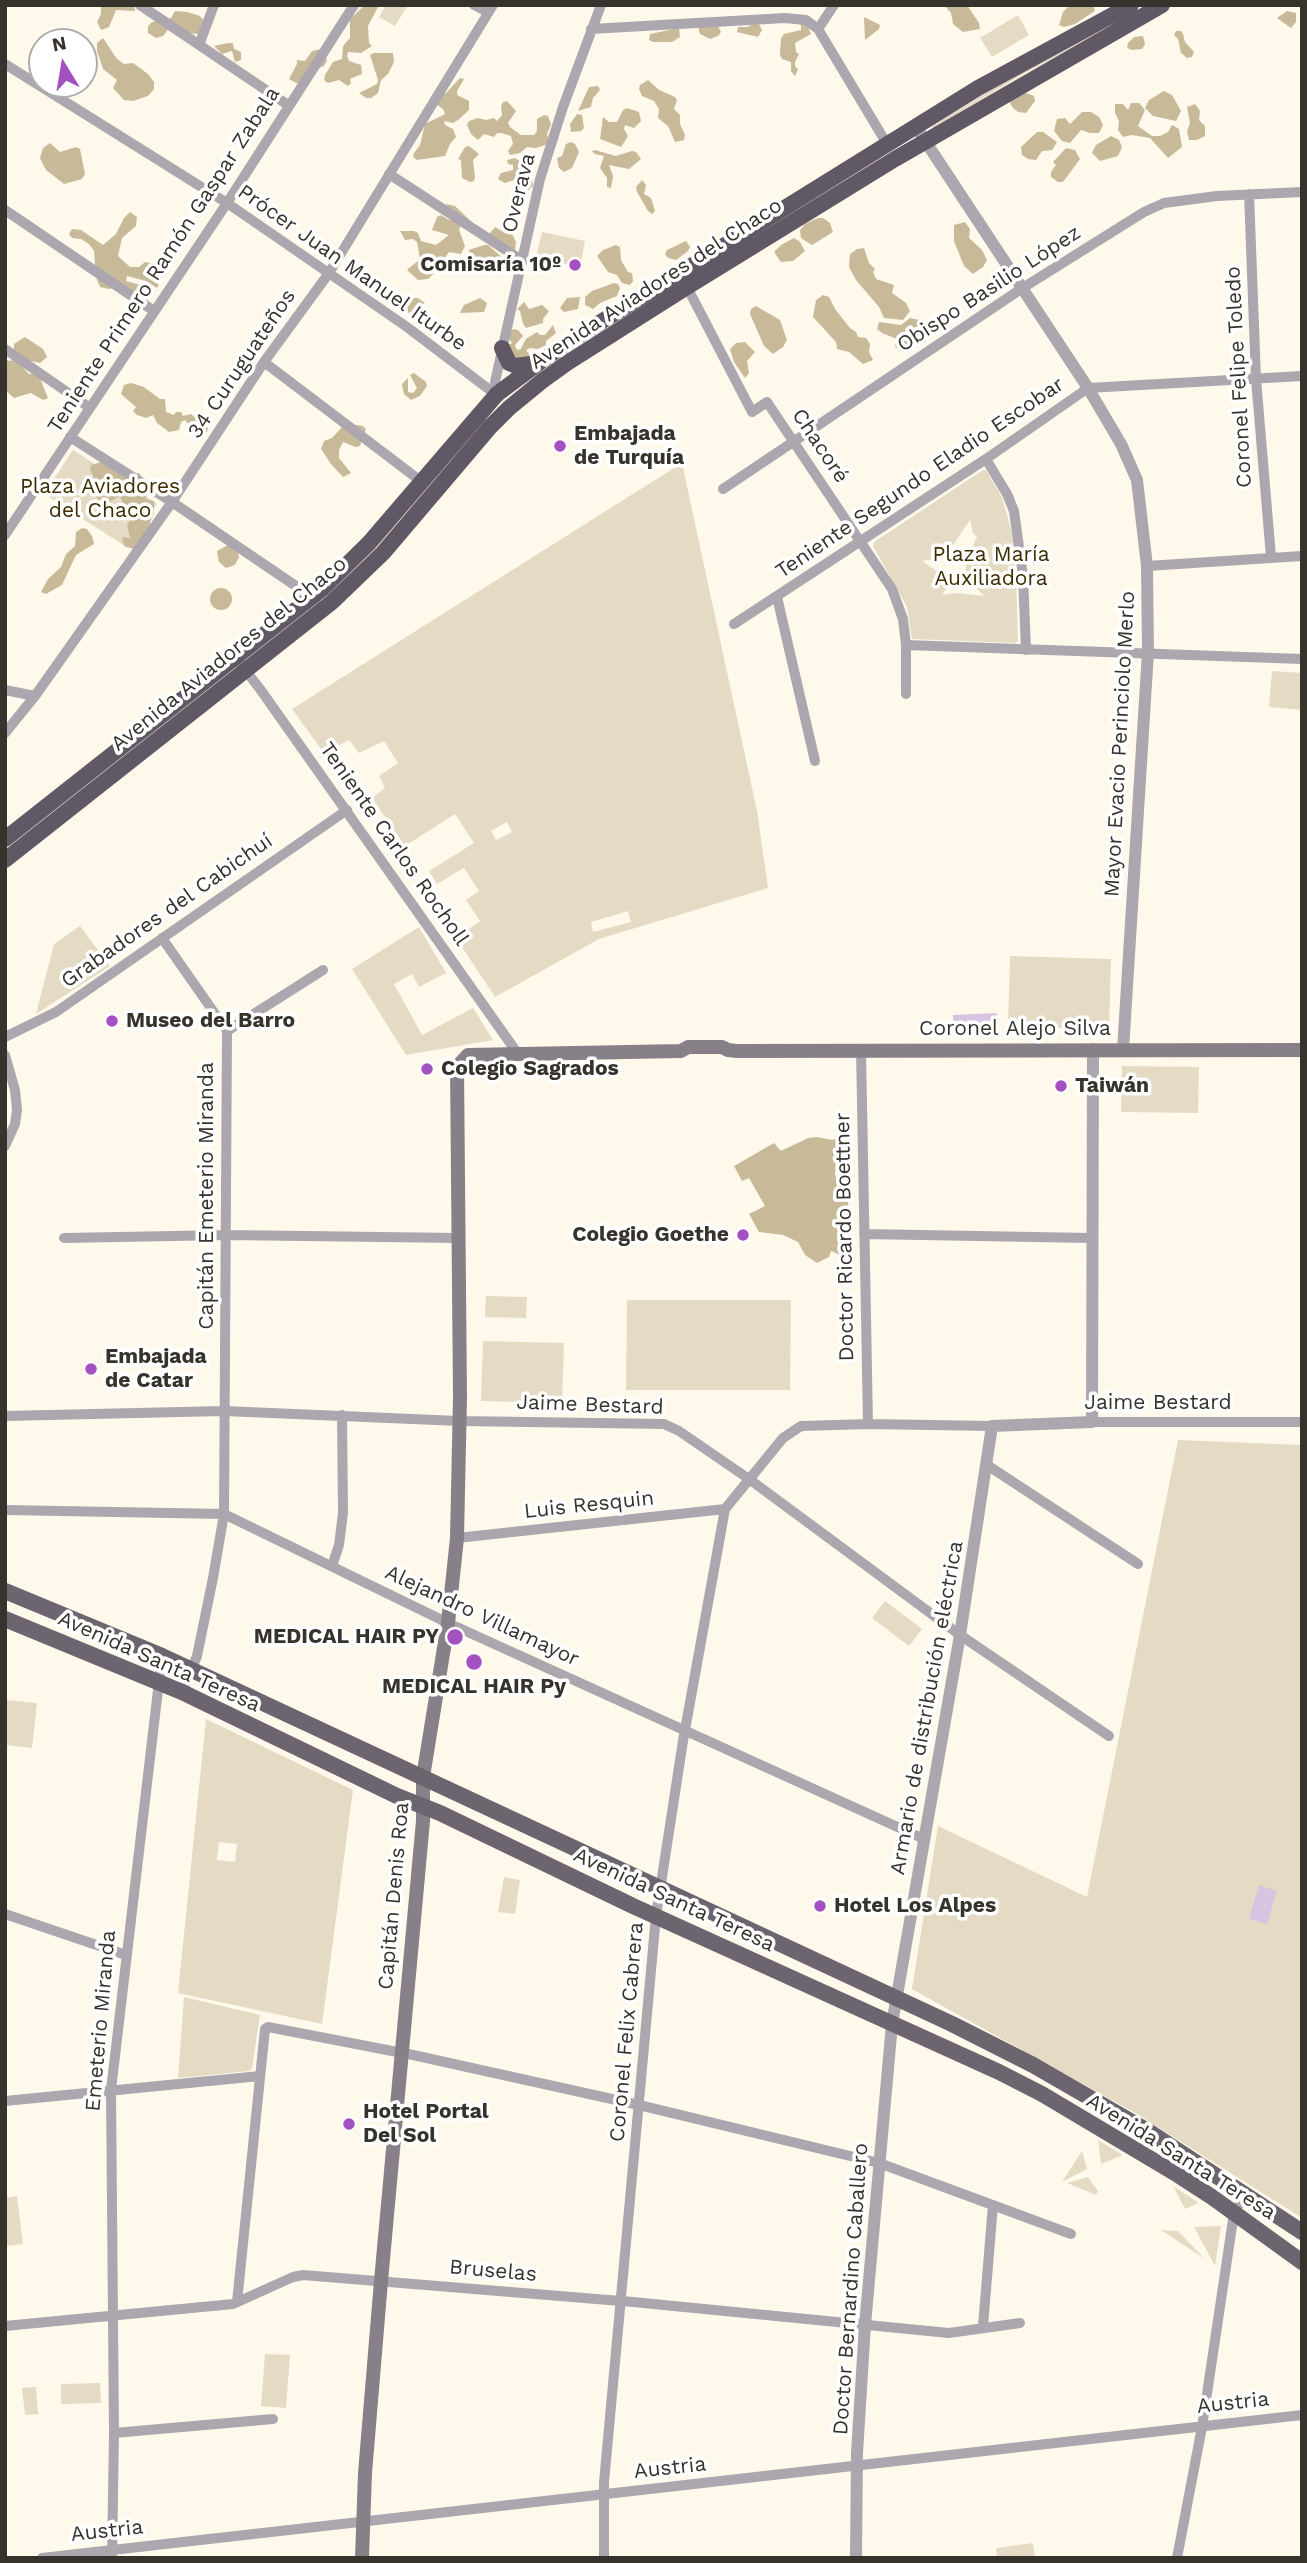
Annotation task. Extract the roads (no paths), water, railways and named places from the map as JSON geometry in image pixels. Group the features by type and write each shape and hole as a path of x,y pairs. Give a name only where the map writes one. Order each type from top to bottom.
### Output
{"highway":[{"name":"Avenida Aviadores del Chaco","path":"5,839 247,670 318,603 497,394 540,362 567,343 1162,5"},
{"name":"Avenida Aviadores del Chaco","path":"5,860 236,658 318,603 383,553 509,408 567,363 687,287 723,256 887,144 1002,75 1098,23 1115,7"},
{"path":"502,348 505,359 516,366 540,362"}],"main road":[{"path":"1115,7 1132,22"},
{"name":"Coronel Alejo Silva","path":"458,1238 457,1067 468,1055 681,1051 687,1056 722,1055 728,1050 1302,1050"},
{"name":"Capitán Denis Roa","path":"362,2558 381,2281 424,1807 423,1777 448,1623 457,1538 458,1238"},
{"name":"Avenida Santa Teresa","path":"5,1591 191,1669 897,1997 1067,2084 1193,2159 1302,2232"},
{"name":"Avenida Santa Teresa","path":"5,1619 183,1692 397,1796 1042,2094 1178,2175 1302,2262"}],"street":[{"path":"140,5 288,106"},
{"path":"200,46 214,5"},
{"name":"Teniente Primero Ramón Gaspar Zabala","path":"5,535 227,203 354,5"},
{"path":"474,5 491,9"},
{"name":"Overava","path":"497,394 495,382 540,179 601,5"},
{"path":"818,29 834,5"},
{"name":"34 Curuguateños","path":"5,733 35,696 173,502 264,362 329,272 491,9"},
{"path":"591,29 785,18 806,20 818,29 887,144"},
{"name":"Prócer Juan Manuel Iturbe","path":"5,64 227,203 329,272 497,394 509,408"},
{"name":"Mayor Evacio Perinciolo Merlo","path":"916,127 1088,388 1121,444 1137,481 1147,566 1148,652 1123,1050"},
{"path":"389,174 523,261"},
{"name":"Obispo Basilio López","path":"723,489 1021,289 1144,212 1164,204 1217,196 1302,192"},
{"name":"Coronel Felipe Toledo","path":"1250,194 1256,379 1271,557"},
{"path":"5,210 154,311"},
{"name":"Chacoré","path":"687,287 752,412 767,402 862,542 897,599 906,645 906,694"},
{"path":"5,349 90,408"},
{"path":"264,362 422,482"},
{"name":"Teniente Segundo Eladio Escobar","path":"734,624 862,542 1088,388 1302,376"},
{"path":"70,437 173,502 318,603"},
{"path":"986,459 1007,494 1016,522 1023,576 1026,650"},
{"path":"1147,566 1302,556"},
{"path":"777,597 815,761"},
{"path":"906,645 1302,659"},
{"name":"Teniente Carlos Rocholl","path":"236,658 518,1054"},
{"path":"5,690 35,696"},
{"name":"Grabadores del Cabichuí","path":"5,1037 56,1012 346,810"},
{"path":"162,938 227,1031 323,970"},
{"name":"Capitán Emeterio Miranda","path":"183,1692 197,1656 224,1514 227,1031"},
{"path":"1092,1422 1093,1049"},
{"name":"Doctor Ricardo Boettner","path":"861,1050 867,1424"},
{"path":"5,1055 15,1090 17,1110 15,1124 5,1146"},
{"path":"864,1234 1091,1238"},
{"path":"64,1238 227,1235 458,1238"},
{"name":"Jaime Bestard","path":"5,1416 224,1411 459,1422 664,1424 679,1431 749,1479 783,1438 794,1429 808,1425 992,1426 1092,1422 1302,1422"},
{"path":"332,1566 339,1545 343,1513 342,1415"},
{"name":"Armario de distribución eléctrica","path":"892,2024 960,1635 992,1426"},
{"path":"988,1465 1138,1564"},
{"path":"749,1479 960,1635 1109,1736"},
{"name":"Coronel Felix Cabrera","path":"604,2558 604,2495 656,1916 685,1732 725,1509 749,1479"},
{"name":"Luis Resquin","path":"457,1538 725,1509"},
{"name":"Alejandro Villamayor","path":"5,1510 224,1514 448,1623 924,1839"},
{"name":"Emeterio Miranda","path":"113,2554 111,2090 162,1656"},
{"path":"5,1914 126,1955"},
{"name":"Doctor Bernardino Caballero","path":"856,2558 857,2466 865,2325 892,2024"},
{"path":"237,2302 265,2029 268,2027 639,2105 879,2163 1071,2234"},
{"path":"5,2101 260,2076"},
{"path":"1177,2558 1202,2427 1234,2213 1245,2195"},
{"path":"983,2326 993,2205"},
{"name":"Bruselas","path":"5,2326 237,2302 303,2275 621,2301 949,2333 983,2326 1020,2323"},
{"name":"Austria","path":"43,2558 113,2554 363,2521 1302,2415"},
{"path":"114,2433 272,2419"}],"place":[{"name":"Comisaría 10º","path":"575,265"},
{"name":"Embajada de Turquía","path":"560,446"},
{"name":"Museo del Barro","path":"112,1021"},
{"name":"Colegio Sagrados","path":"427,1069"},
{"name":"Taiwán","path":"1061,1086"},
{"name":"Colegio Goethe","path":"743,1235"},
{"name":"Embajada de Catar","path":"91,1369"},
{"name":"MEDICAL HAIR PY","path":"455,1637"},
{"name":"MEDICAL HAIR Py","path":"474,1662"},
{"name":"Hotel Los Alpes","path":"820,1906"},
{"name":"Hotel Portal Del Sol","path":"349,2124"}],"park label":[{"name":"Plaza Aviadores del Chaco","path":"100,499"},
{"name":"Plaza María Auxiliadora","path":"991,567"}]}
